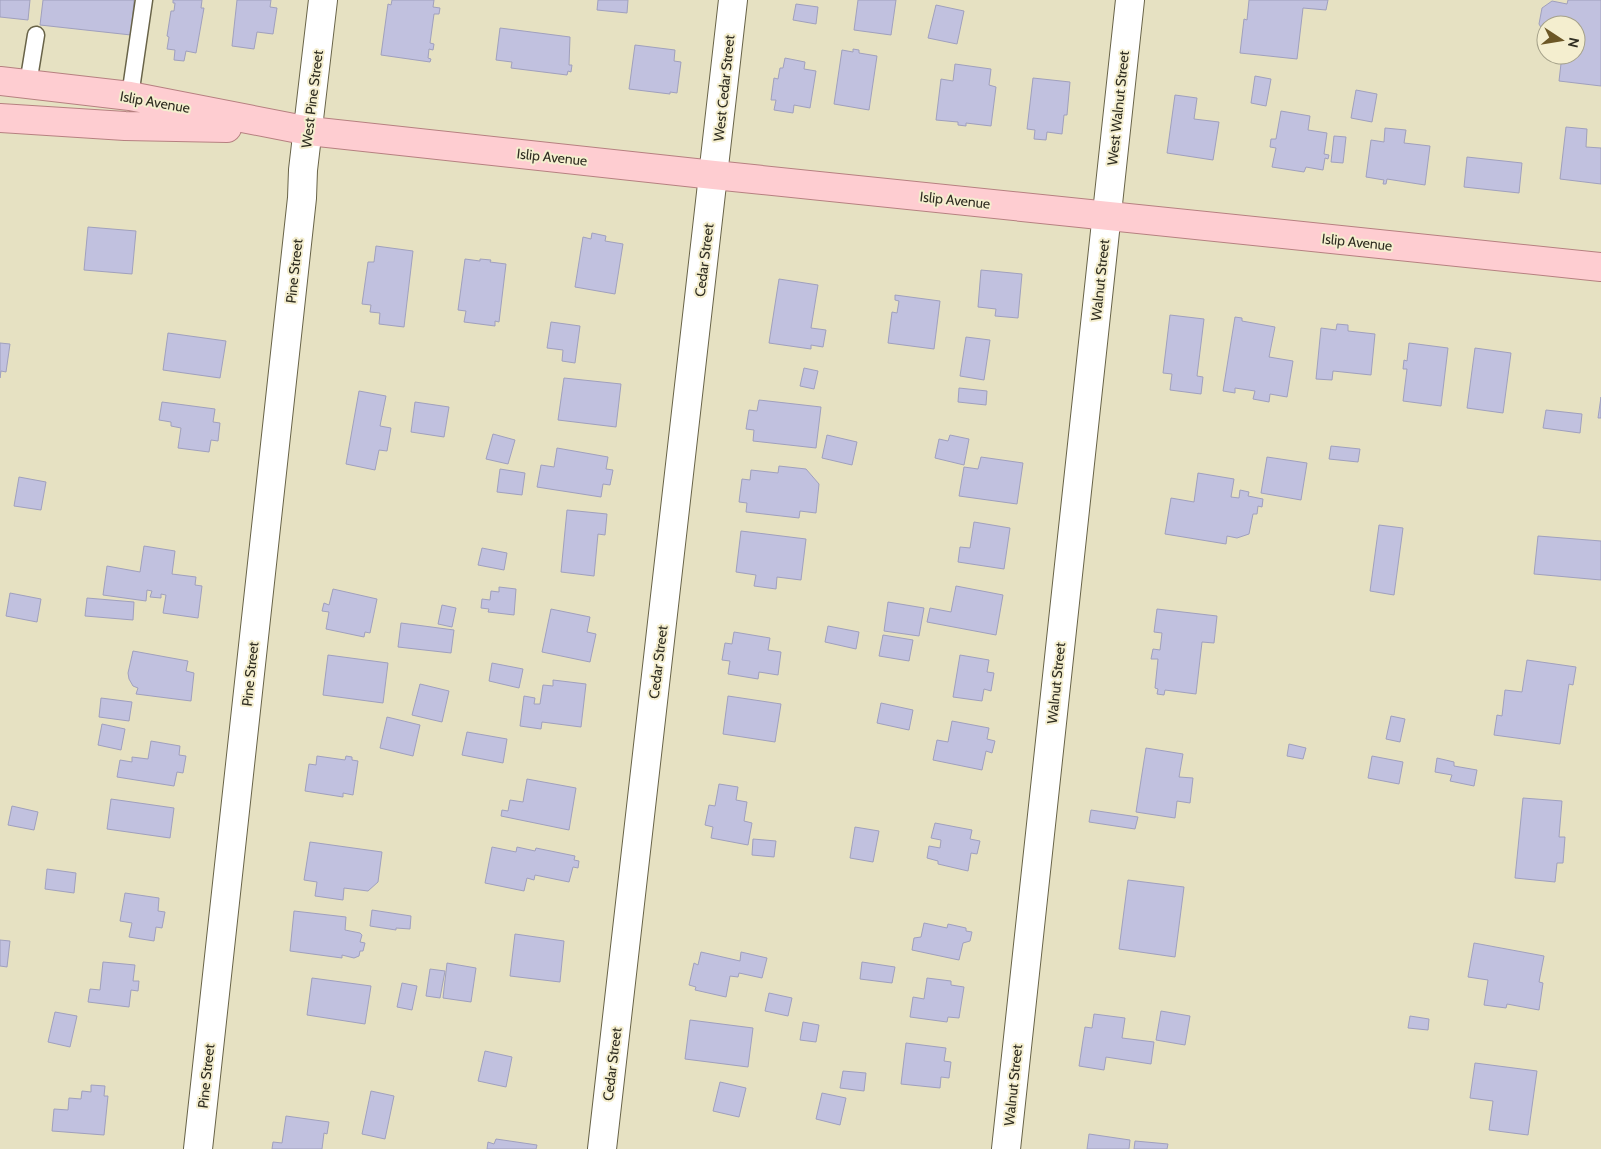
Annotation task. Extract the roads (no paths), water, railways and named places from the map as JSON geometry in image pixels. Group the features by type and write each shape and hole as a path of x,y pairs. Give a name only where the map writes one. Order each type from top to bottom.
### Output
{"main road":[{"name":"Islip Avenue","path":"0,81 130,96 308,131"},
{"name":"Islip Avenue","path":"0,118 125,126 308,131 1601,267"}],"street":[{"name":"West Pine Street","path":"302,198 303,170 323,0"},
{"name":"West Cedar Street","path":"714,175 733,0"},
{"name":"West Walnut Street","path":"1106,216 1130,0"},
{"name":"Cedar Street","path":"602,1149 714,175"},
{"name":"Pine Street","path":"198,1149 302,198"},
{"name":"Walnut Street","path":"1006,1149 1106,216"}],"lane":[{"path":"130,96 144,0"},
{"path":"28,84 36,35"}]}
